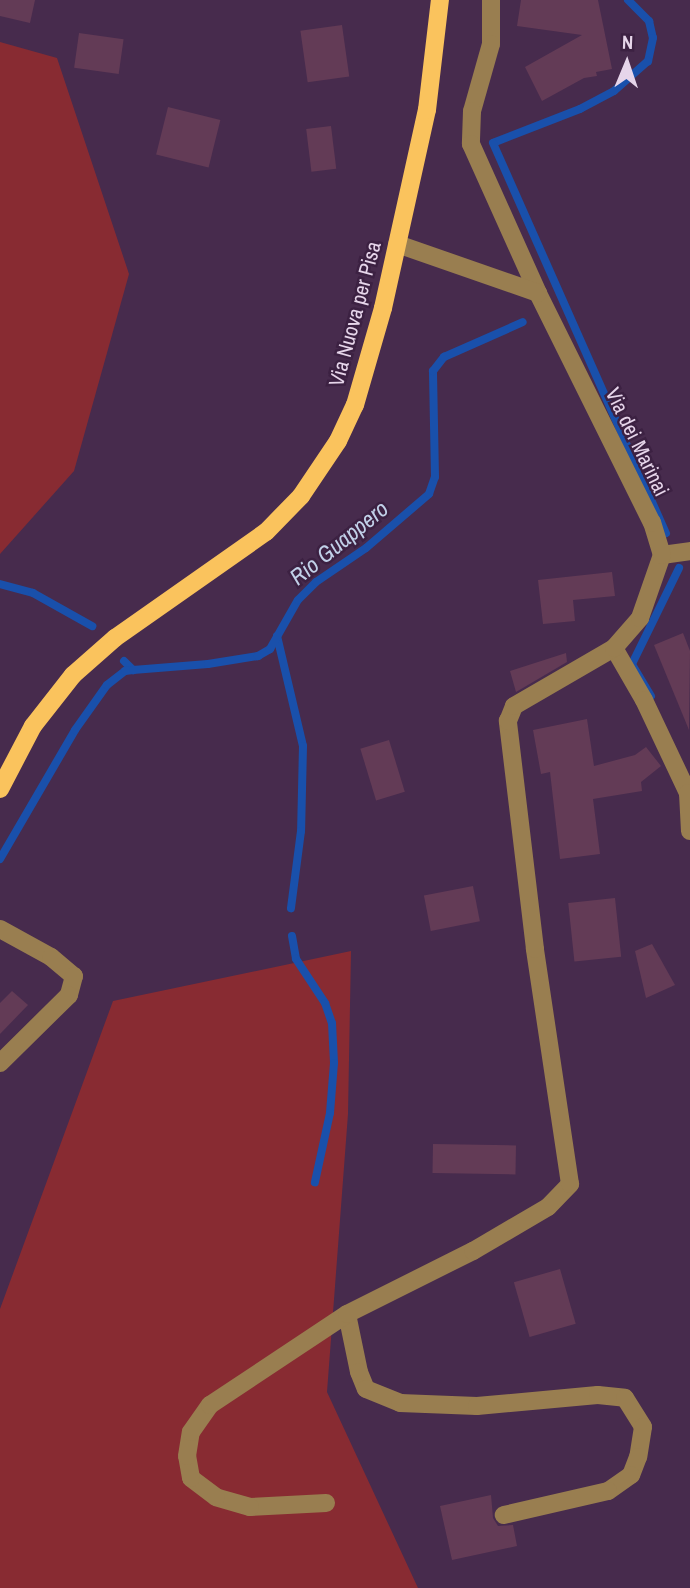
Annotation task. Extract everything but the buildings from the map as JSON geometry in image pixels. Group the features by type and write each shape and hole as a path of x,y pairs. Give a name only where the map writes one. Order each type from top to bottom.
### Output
{"main road":[{"name":"Via Nuova per Pisa","path":"0,789 33,726 78,670 115,638 266,532 288,513 338,440 355,405 375,342 426,110 440,0"}],"street":[{"name":"Via dei Marinai","path":"491,0 491,44 472,111 471,144 538,293 652,523 662,555"},
{"path":"397,244 538,293"},
{"path":"326,1503 250,1507 216,1497 191,1478 187,1456 191,1432 210,1405 347,1314 473,1251 548,1208 570,1184 542,1004 508,721 514,706 614,648 640,618 662,555 690,551"},
{"path":"614,648 644,700 688,793 690,831"},
{"path":"0,929 51,957 74,976 69,995 0,1063"},
{"path":"347,1314 359,1372 366,1389 400,1403 477,1406 598,1395 625,1398 643,1427 638,1457 631,1475 608,1491 504,1515"}],"shaded area":[{"path":"0,42 57,58 129,274 74,471 0,554"},
{"path":"351,951 348,1114 327,1392 418,1588 0,1588 0,1309 113,1001"}],"waterway":[{"name":"Rio Guappero","path":"628,0 649,21 653,38 648,61 614,91 580,109 493,143 666,533"},
{"name":"Rio Guappero","path":"0,859 75,730 107,685 125,671 208,664 258,656 270,649 298,600 316,582 366,548 429,494 435,477 433,371 444,357 523,322"},
{"path":"651,696 632,664 679,568"},
{"path":"0,584 33,593 92,626"},
{"path":"277,636 303,746 301,831 291,908"},
{"path":"124,661 133,670"},
{"path":"292,936 296,959 325,1003 332,1023 334,1063 330,1113 315,1182"}]}
